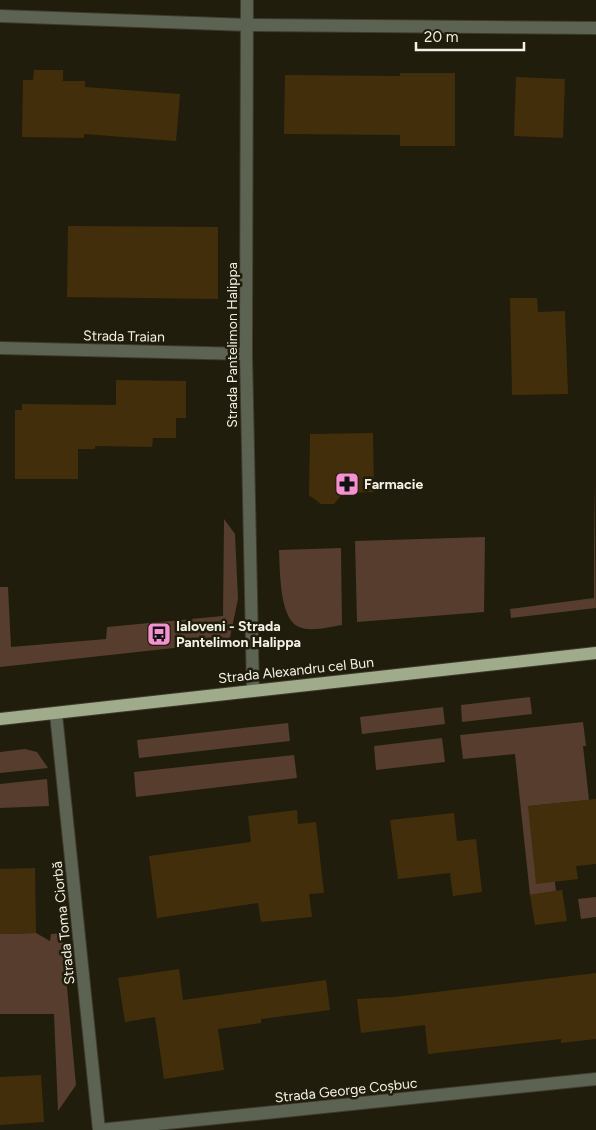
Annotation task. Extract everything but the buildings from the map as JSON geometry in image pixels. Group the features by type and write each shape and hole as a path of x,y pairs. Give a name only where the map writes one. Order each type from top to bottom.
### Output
{"main road":[{"name":"Strada Alexandru cel Bun","path":"0,719 596,653"}],"street":[{"name":"Strada Pantelimon Halippa","path":"247,0 246,354 254,691"},
{"path":"0,16 248,25 596,28"},
{"name":"Strada Traian","path":"0,348 246,354"},
{"name":"Strada Toma Ciorbă","path":"56,714 99,1130"},
{"name":"Strada George Coșbuc","path":"99,1130 596,1079"}],"shaded area":[{"path":"594,483 596,608 511,618 510,609 594,598"},
{"path":"224,519 235,534 238,599 229,642 0,667 0,587 8,587 11,647 106,639 107,627 223,616"},
{"path":"485,537 484,612 357,622 355,541"},
{"path":"341,548 342,625 315,629 299,627 292,622 284,604 280,581 279,550"},
{"path":"530,697 532,714 462,722 461,705"},
{"path":"443,707 445,724 362,734 360,717"},
{"path":"583,722 586,746 583,746 589,800 529,806 553,868 556,891 530,895 515,754 463,759 460,735"},
{"path":"288,723 290,741 139,758 137,740"},
{"path":"442,738 445,762 376,770 374,746"},
{"path":"25,749 37,752 48,768 0,773 0,752"},
{"path":"294,755 297,778 136,797 134,772"},
{"path":"47,779 49,806 0,808 0,784"},
{"path":"596,897 596,917 581,919 578,899"},
{"path":"36,933 50,941 51,934 62,933 76,1085 58,1111 54,1014 0,1014 0,934"}],"place":[{"name":"Farmacie","path":"347,484"},
{"name":"Ialoveni - Strada Pantelimon Halippa","path":"159,634"}]}
